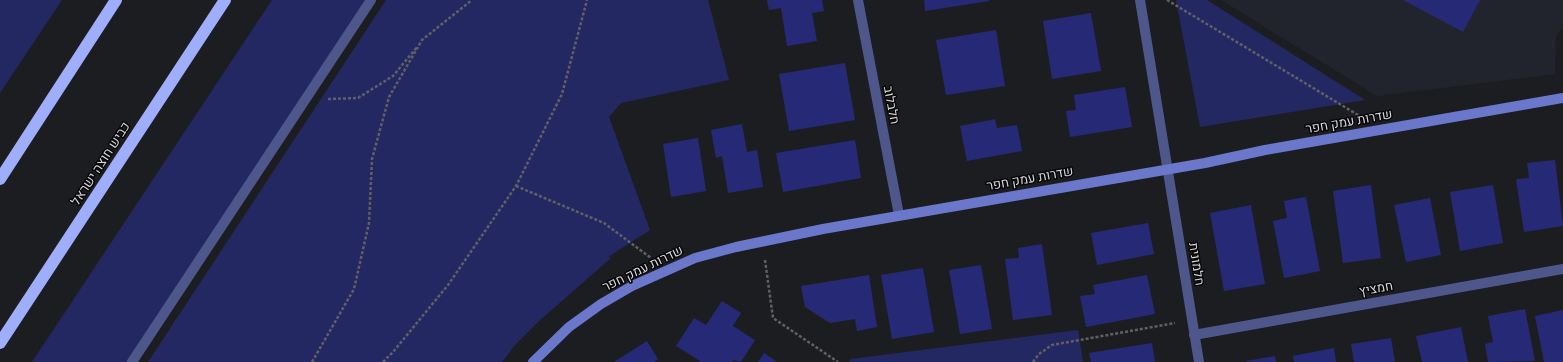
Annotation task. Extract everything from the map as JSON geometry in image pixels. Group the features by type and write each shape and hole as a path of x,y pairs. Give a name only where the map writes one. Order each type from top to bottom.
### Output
{"highway":[{"path":"0,179 116,0"},
{"name":"כביש חוצה ישראל","path":"0,343 225,0"}],"street":[{"path":"132,362 370,0"},
{"name":"חלבלוב","path":"858,0 898,215"},
{"path":"1140,0 1167,169"},
{"name":"שדרות עמק חפר","path":"533,362 569,327 601,304 666,269 695,258 762,241 898,215 1167,169 1563,98"},
{"name":"חלמונית","path":"1167,169 1199,362"},
{"name":"חמציץ","path":"1194,335 1563,269"}],"path":[{"path":"305,99 358,98 393,76 422,40 472,0"},
{"path":"383,362 448,285 516,186 562,94 587,0"},
{"path":"1166,0 1382,130"},
{"path":"312,362 354,289 369,223 372,159 387,103 389,96 422,40"},
{"path":"516,186 604,223 666,269"},
{"path":"762,241 773,318 838,362"},
{"path":"1032,362 1039,354 1052,345 1192,321"}],"shaded area":[{"path":"0,0 62,0 0,93"},
{"path":"272,0 370,0 132,362 32,362"},
{"path":"386,0 708,0 729,80 621,103 609,117 650,230 608,257 611,258 539,321 515,345 502,362 148,362"},
{"path":"1176,0 1207,0 1365,100 1200,127"},
{"path":"1221,0 1563,0 1563,26 1556,36 1555,74 1377,96"},
{"path":"1078,330 1083,362 849,362 851,359"}],"building":[{"path":"767,0 822,0 824,11 812,13 817,41 787,46 781,8 769,10"},
{"path":"924,0 989,0 989,1 925,11"},
{"path":"1403,0 1480,0 1463,32"},
{"path":"1091,13 1101,71 1052,79 1043,21"},
{"path":"996,30 1005,86 946,95 936,40"},
{"path":"845,63 855,120 789,131 779,74"},
{"path":"1125,87 1132,127 1070,137 1066,111 1076,110 1074,95"},
{"path":"995,119 997,128 1017,125 1022,151 967,161 960,126"},
{"path":"742,124 747,152 757,150 763,187 728,193 722,156 716,158 711,130"},
{"path":"698,138 706,191 671,197 663,144"},
{"path":"855,140 861,178 783,192 776,153"},
{"path":"1555,160 1563,226 1524,232 1516,179 1529,178 1527,163"},
{"path":"1371,185 1381,258 1343,263 1333,191"},
{"path":"1493,185 1503,243 1460,251 1450,192"},
{"path":"1306,197 1320,271 1284,278 1273,221 1287,218 1284,201"},
{"path":"1430,198 1441,255 1406,262 1394,205"},
{"path":"1251,205 1265,284 1224,291 1210,213"},
{"path":"1148,223 1154,254 1097,265 1091,233"},
{"path":"1042,244 1052,315 1013,320 1005,259 1019,258 1018,248"},
{"path":"981,265 992,329 960,334 949,270"},
{"path":"923,268 934,332 892,339 881,275"},
{"path":"869,275 877,327 857,331 855,319 830,323 805,307 801,286"},
{"path":"1147,275 1155,314 1086,327 1080,296 1095,294 1093,285"},
{"path":"722,301 741,313 733,326 755,340 741,362 734,360 732,362 699,362 700,361 676,346 694,318 706,325"},
{"path":"1525,309 1535,361 1488,362 1485,344 1493,342 1488,316"},
{"path":"1563,310 1563,362 1544,362 1535,316"},
{"path":"1461,327 1468,362 1422,362 1416,336"},
{"path":"1391,338 1395,362 1354,362 1351,344"},
{"path":"647,341 658,359 654,362 614,362"},
{"path":"1152,343 1155,362 1091,362 1089,353"},
{"path":"1334,348 1336,362 1294,362 1293,356"},
{"path":"764,353 777,362 758,362"},
{"path":"1275,356 1276,362 1246,362 1246,361"}]}
